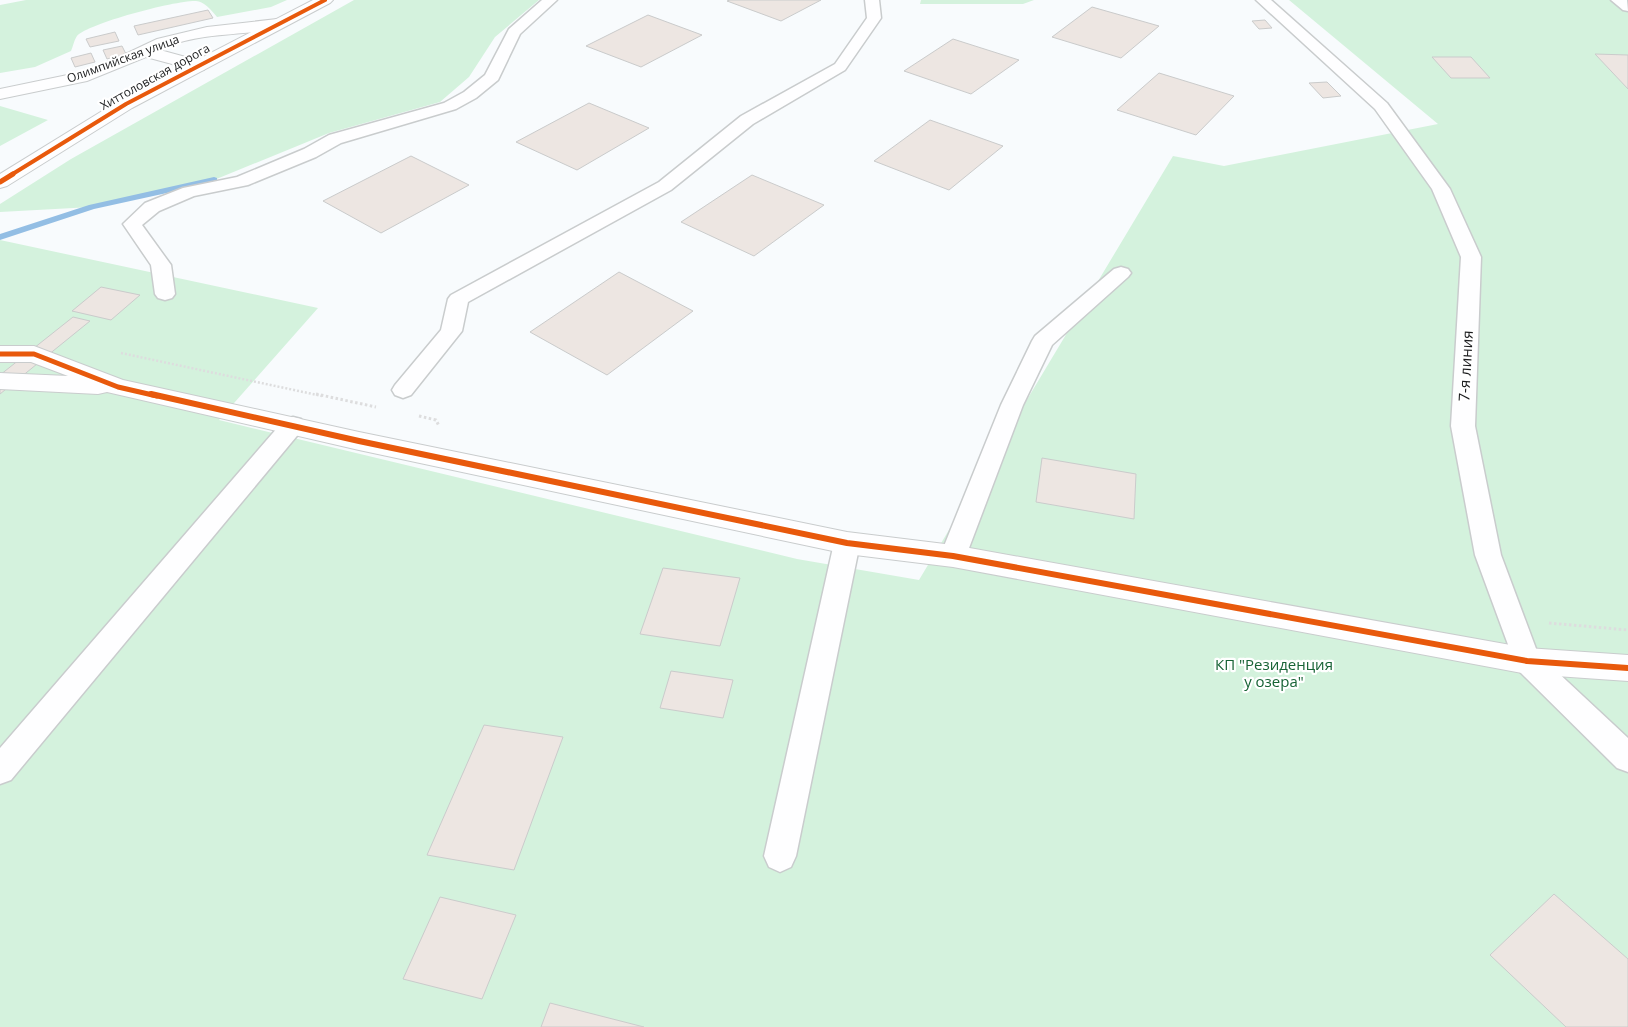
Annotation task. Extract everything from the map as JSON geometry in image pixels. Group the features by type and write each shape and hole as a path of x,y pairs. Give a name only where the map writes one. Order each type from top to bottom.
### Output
{"street":[{"name":"Хиттоловская дорога","path":"0,182 126,104 325,0"},
{"name":"Олимпийская улица","path":"0,94 81,77 125,61 163,42 207,32 277,24"},
{"path":"144,51 198,66"},
{"path":"0,354 34,354 118,387"},
{"path":"0,381 118,387 293,424 360,441 847,543 953,556 1527,661 1628,668"}],"lane":[{"path":"165,294 161,266 132,224 152,207 189,192 242,181 310,154 336,139 450,106 470,95 492,77 514,32 550,0"},
{"path":"402,390 451,331 458,299 665,186 747,120 840,67 874,18 872,0"},
{"name":"7-я линия","path":"1263,0 1381,106 1441,189 1471,257 1463,426 1488,555 1527,661 1628,758"},
{"path":"1618,0 1628,7"},
{"path":"953,556 1012,405 1043,341 1121,272"},
{"path":"0,770 293,424"},
{"path":"780,856 847,543"}],"path":[{"path":"117,353 378,408"},
{"path":"416,416 436,420 440,427"},
{"path":"1512,620 1628,630"}],"green space":[{"path":"26,0 287,0 271,7 217,17 205,4 199,1 153,8 115,19 85,31 77,36 71,51 35,67 0,73 0,5"},
{"path":"354,0 539,0 495,37 469,77 440,102 329,133 214,180 92,207 0,212 0,204 71,159"},
{"path":"921,0 1034,0 1023,4 920,4"},
{"name":"КП \"Резиденция у озера\"","path":"1289,0 1628,0 1628,1027 0,1027 0,240 318,308 219,420 797,559 919,580 1173,156 1224,166 1438,124"},
{"path":"0,106 48,120 0,146"}],"building":[{"path":"821,0 781,21 727,1"},
{"path":"1092,7 1159,26 1121,58 1052,37"},
{"path":"208,10 213,18 138,35 134,26"},
{"path":"648,15 702,35 641,67 586,46"},
{"path":"1265,20 1272,28 1259,29 1252,21"},
{"path":"115,32 119,41 90,47 86,39"},
{"path":"953,39 1019,60 971,94 904,71"},
{"path":"122,46 126,54 107,59 103,50"},
{"path":"91,53 95,62 75,67 71,58"},
{"path":"1595,54 1628,55 1628,89"},
{"path":"1432,57 1471,57 1490,78 1451,78"},
{"path":"1159,73 1234,96 1196,135 1117,110"},
{"path":"1327,82 1341,96 1323,98 1309,83"},
{"path":"589,103 649,128 577,170 516,142"},
{"path":"930,120 1003,146 949,190 874,161"},
{"path":"411,156 469,185 381,233 323,201"},
{"path":"752,175 824,205 754,256 681,222"},
{"path":"619,272 693,311 607,375 530,332"},
{"path":"101,287 140,295 111,320 72,311"},
{"path":"73,317 90,321 0,394 0,375"},
{"path":"1042,458 1136,474 1134,519 1036,502"},
{"path":"663,568 740,578 720,646 640,634"},
{"path":"671,671 733,680 723,718 660,708"},
{"path":"484,725 563,737 514,870 427,855"},
{"path":"1554,894 1628,959 1628,1027 1566,1027 1490,955"},
{"path":"440,897 516,915 482,999 403,979"},
{"path":"550,1003 644,1027 541,1027"}],"waterway":[{"path":"0,237 92,207 214,180"}],"cycle path":[{"path":"0,182 126,104 325,0"},
{"path":"0,354 34,354 118,387 359,441 847,543 953,556 1527,661 1628,668"}]}
